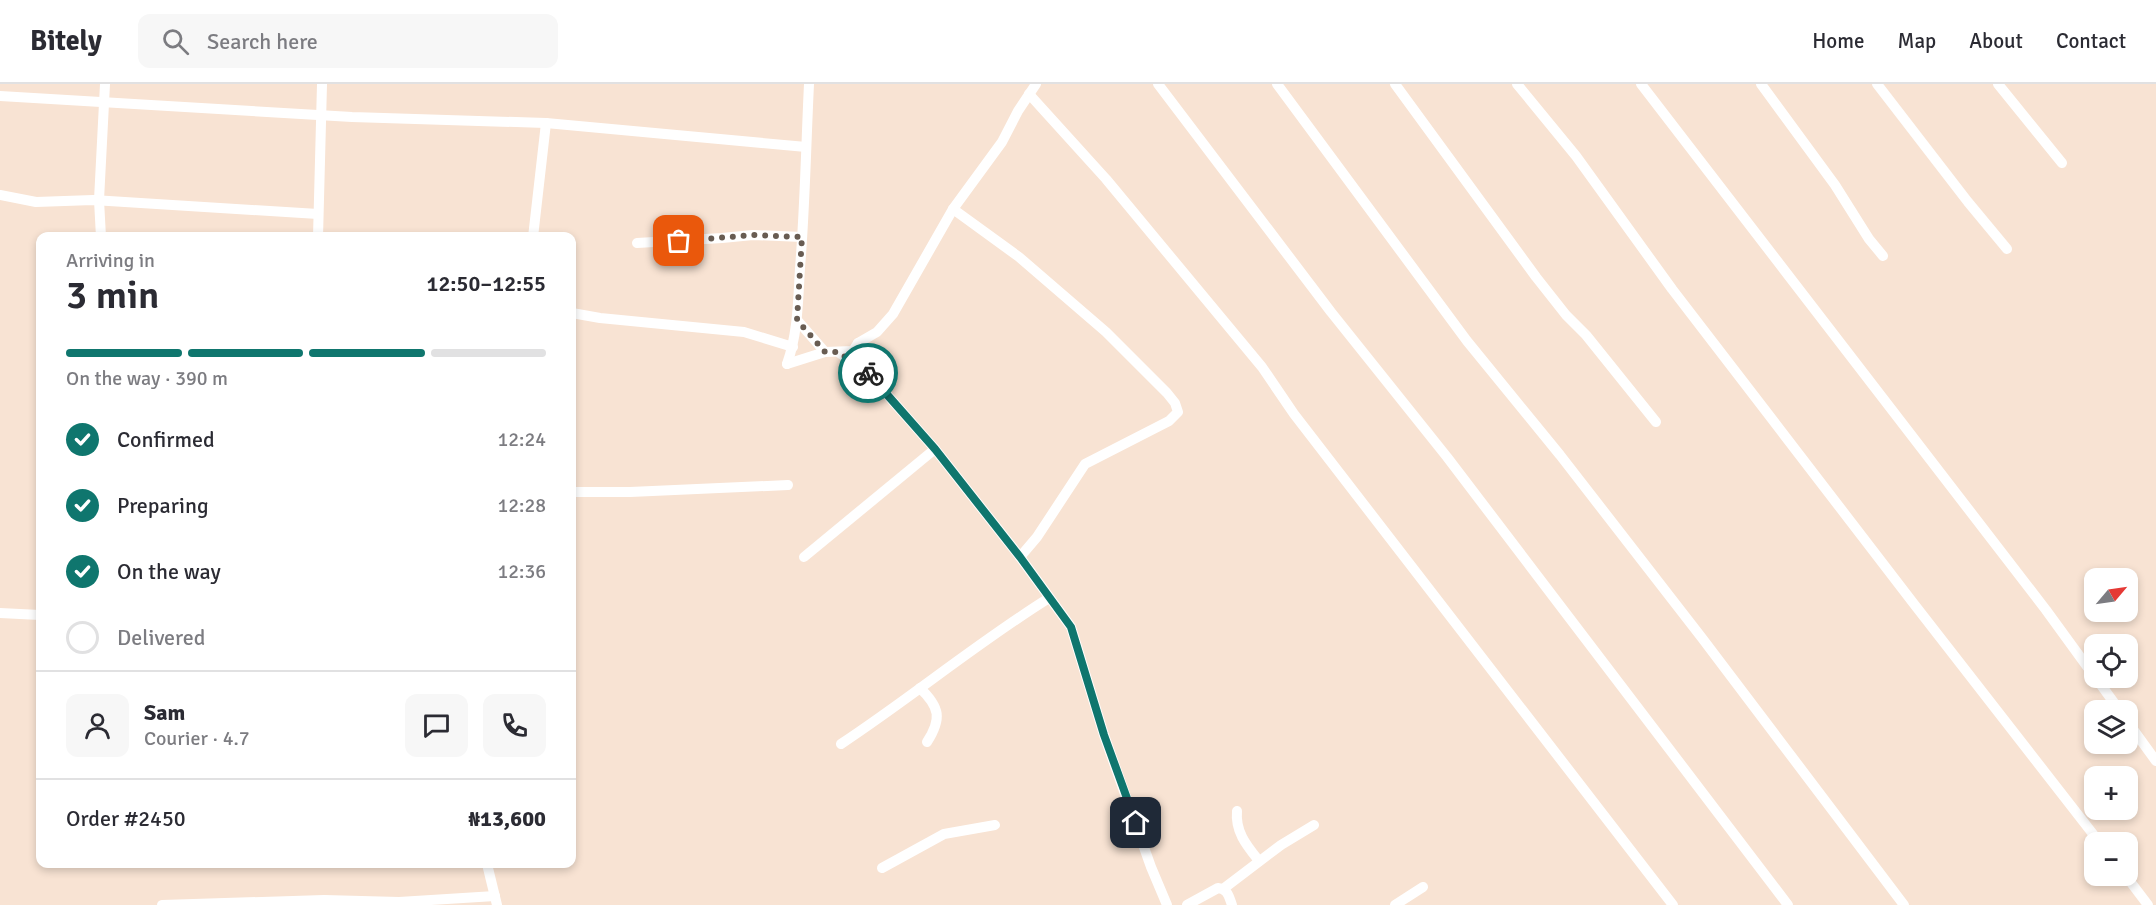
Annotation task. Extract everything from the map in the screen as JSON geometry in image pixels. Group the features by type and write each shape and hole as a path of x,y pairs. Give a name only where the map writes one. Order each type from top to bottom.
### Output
{"street":[{"path":"100,232 99,200 105,84"},
{"path":"318,232 322,84"},
{"path":"808,84 797,320 794,347 787,364 825,352 853,351 858,343 877,332 893,314 953,209 1002,142 1018,111 1036,84"},
{"path":"1158,84 1331,312 1462,476 1788,905"},
{"path":"1277,84 1467,341 1560,455 1702,638 1904,905"},
{"path":"1395,84 1536,277 1656,422"},
{"path":"1516,84 1576,156 1672,289 2091,832"},
{"path":"1641,84 2084,662"},
{"path":"1761,84 1835,185 1869,239 1883,256"},
{"path":"1877,84 2007,249"},
{"path":"1998,84 2062,163"},
{"path":"1029,94 1106,179 1262,367 1294,414 1673,905"},
{"path":"0,96 321,115 546,123 806,147"},
{"path":"534,232 546,123"},
{"path":"0,195 36,202 99,200 318,214"},
{"path":"953,209 1019,256 1106,332 1167,393 1175,403 1178,412 1169,421 1085,464 1037,537 1020,557"},
{"path":"637,243 753,235 802,237"},
{"path":"576,315 744,332 794,347"},
{"path":"797,320 825,352"},
{"path":"858,343 868,373"},
{"path":"838,352 868,373 935,449 1020,557 1071,627 1104,735 1167,905"},
{"path":"804,557 935,449"},
{"path":"576,492 788,485"},
{"path":"841,744 996,631 1049,598"},
{"path":"0,613 36,615"},
{"path":"920,688 933,701 937,712 934,731 927,742"},
{"path":"2138,736 2156,761"},
{"path":"1237,812 1236,824 1240,834 1259,861"},
{"path":"882,867 944,834 995,825"},
{"path":"1223,889 1281,845 1314,825"},
{"path":"162,905 324,900 496,901 488,868"},
{"path":"2134,886 2148,905"},
{"path":"1395,905 1423,887"},
{"path":"1187,905 1218,888 1227,892 1232,905"}],"way so far":[{"path":"679,241 753,235 802,237 797,320 825,352 838,352 868,373"}],"route":[{"path":"868,373 935,449 1020,557 1071,627 1104,735 1136,823"}]}
